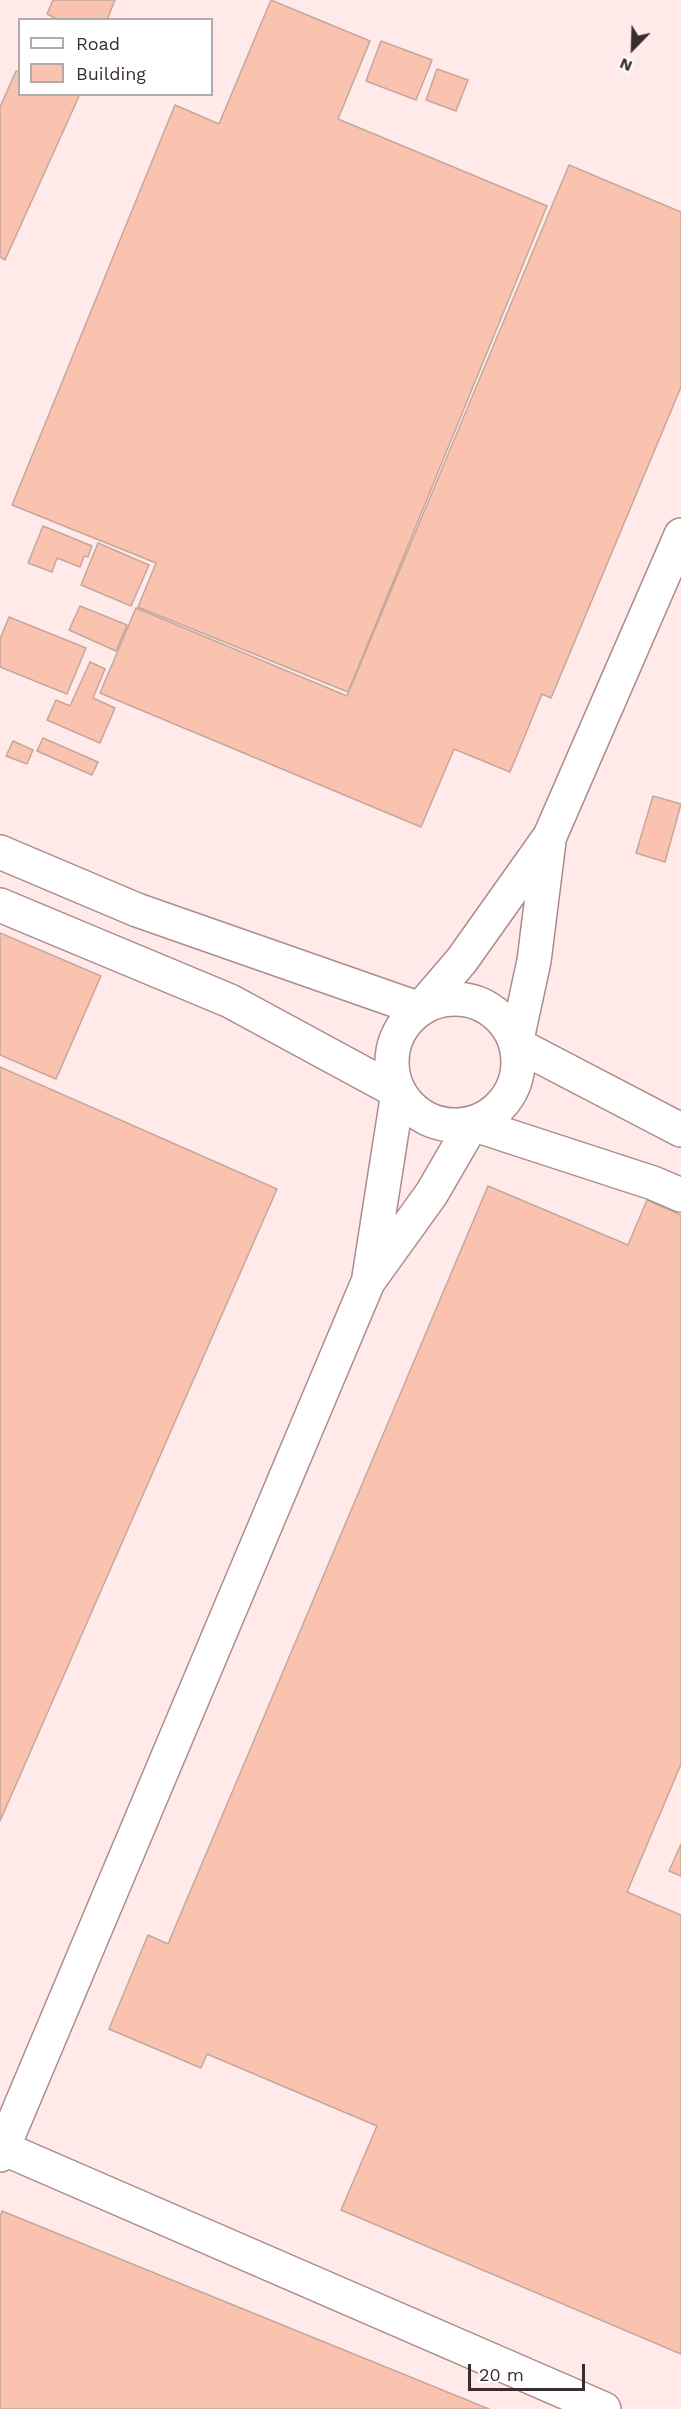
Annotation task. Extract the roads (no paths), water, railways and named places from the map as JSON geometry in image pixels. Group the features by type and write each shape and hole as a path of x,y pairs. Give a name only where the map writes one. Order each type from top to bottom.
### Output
{"street":[{"path":"681,535 550,836 462,960 420,1009 406,1021 395,1040 391,1071 398,1092 412,1110 426,1119 447,1126 472,1124 653,1183 681,1195"},
{"path":"516,1044 534,961 550,836"},
{"path":"0,852 137,910 420,1009 441,1000 461,999 482,1006 493,1011 508,1028 516,1044 519,1066 510,1095 495,1112 472,1124 432,1193 368,1282 1,2150 604,2409"},
{"path":"0,905 230,1001 398,1092"},
{"path":"516,1044 681,1130"},
{"path":"368,1282 398,1092"}]}
